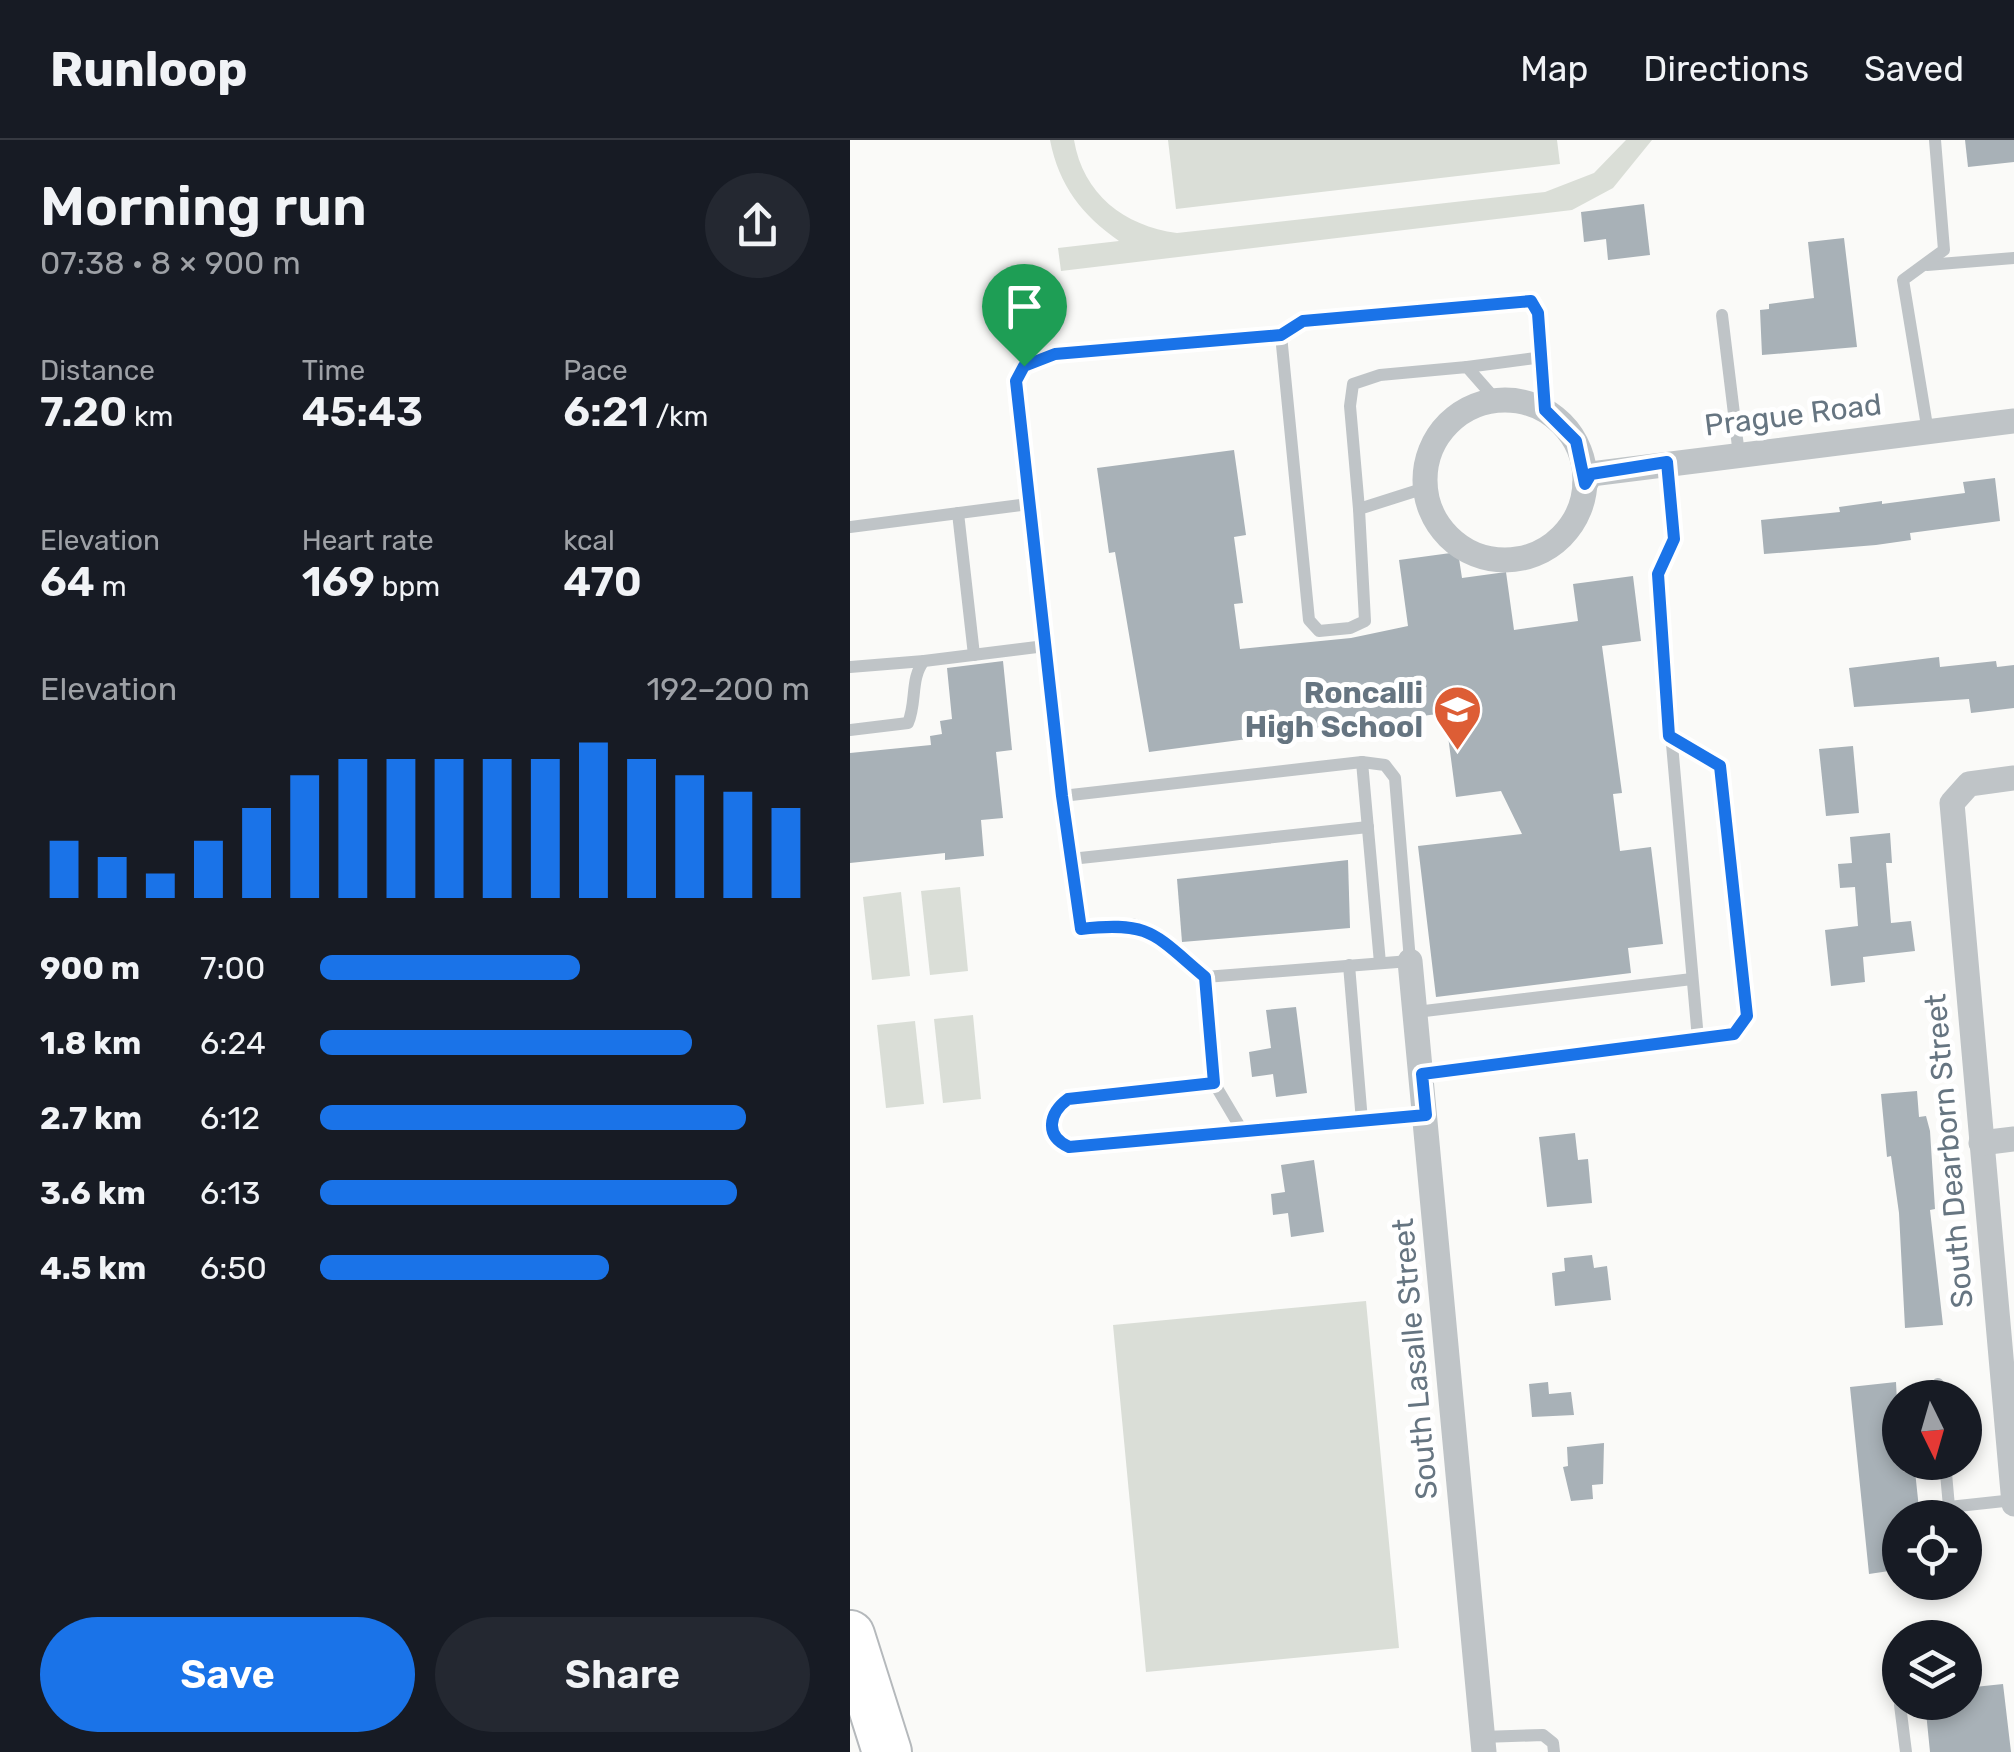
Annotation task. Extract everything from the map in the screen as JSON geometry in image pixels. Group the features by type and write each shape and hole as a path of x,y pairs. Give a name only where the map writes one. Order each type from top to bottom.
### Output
{"highway":[{"path":"850,1635 888,1752"}],"street":[{"path":"1496,400 1522,401 1545,410 1576,441 1585,484 1580,507 1560,536 1530,555 1507,560 1483,557 1461,547 1443,531 1430,511 1425,488 1426,463 1435,439 1451,420 1472,406 1496,400"},
{"name":"Prague Road","path":"1585,484 1591,474 1667,462 2014,421"},
{"name":"South Dearborn Street","path":"2014,778 1969,784 1956,794 1952,814 2014,1501"},
{"name":"South Lasalle Street","path":"1410,960 1483,1745"},
{"path":"1980,1143 2014,1139"}],"lane":[{"path":"1928,432 1903,280 1944,250 1935,140"},
{"path":"1923,266 2014,258"},
{"path":"1062,796 1362,762 1385,766 1395,778 1410,960 1205,977 1145,928 1132,924 1081,929 1062,796 1044,646 1016,381 1024,366 1055,354 1281,335 1303,321 1531,301 1538,313 1545,410"},
{"path":"1722,314 1740,456"},
{"path":"1281,335 1309,620 1319,631 1350,628 1366,621 1350,406 1353,384 1380,376 1543,357"},
{"path":"1467,367 1496,400"},
{"path":"1667,462 1674,539 1658,574 1698,1038"},
{"path":"1359,509 1425,488"},
{"path":"850,527 1029,504"},
{"path":"958,513 974,655"},
{"path":"850,667 1044,646"},
{"path":"850,730 908,723 916,706 915,672 924,661"},
{"path":"1422,1074 1734,1034 1747,1016 1720,766 1669,736"},
{"path":"1362,762 1380,963"},
{"path":"1071,859 1368,827"},
{"path":"1350,965 1362,1121"},
{"path":"1205,977 1214,1083 1244,1132"},
{"path":"1416,1012 1692,979"},
{"path":"1214,1083 1068,1099 1052,1117 1051,1132 1069,1147 1426,1115"},
{"path":"1982,1506 2014,1501"},
{"path":"1902,1720 1906,1752"},
{"path":"1483,1745 1544,1735 1553,1743 1554,1752"}],"shaded area":[{"path":"1050,140 1074,140 1086,176 1123,215 1177,233 1545,192 1594,173 1626,140 1652,140 1613,188 1572,210 1061,271 1058,248 1119,241 1074,198 1059,172"},
{"path":"1168,140 1557,140 1560,164 1176,209"},
{"path":"960,887 968,971 930,975 921,891"},
{"path":"901,892 910,976 872,980 863,897"},
{"path":"973,1015 981,1099 943,1103 934,1019"},
{"path":"915,1021 924,1104 886,1108 877,1025"},
{"path":"1366,1301 1399,1648 1146,1672 1113,1325"}],"building":[{"path":"1965,140 2014,140 2014,162 1968,167"},
{"path":"1644,204 1650,255 1608,260 1606,239 1584,242 1581,212"},
{"path":"1844,238 1857,347 1762,355 1760,310 1769,309 1769,304 1814,298 1808,242"},
{"path":"1234,450 1246,535 1234,537 1243,603 1234,604 1240,649 1351,638 1408,626 1399,560 1458,552 1462,578 1506,572 1514,630 1578,621 1573,584 1633,576 1641,641 1602,646 1622,793 1613,794 1620,851 1651,847 1663,944 1628,948 1631,973 1436,997 1418,846 1522,834 1501,791 1456,797 1445,713 1149,752 1115,552 1109,553 1097,468"},
{"path":"1995,478 2000,521 1910,533 1911,540 1876,545 1764,554 1761,520 1965,493 1963,482"},
{"path":"1939,657 1940,667 1996,661 1997,667 2014,665 2014,708 1971,713 1969,699 1854,707 1849,668"},
{"path":"1003,661 1012,750 996,752 1003,818 981,820 984,856 945,860 945,853 850,863 850,753 931,745 930,736 942,734 940,721 952,719 947,668"},
{"path":"1853,746 1859,813 1826,816 1819,749"},
{"path":"1890,833 1892,863 1886,863 1891,923 1911,921 1915,951 1863,957 1865,982 1831,986 1825,930 1858,926 1855,887 1840,888 1838,864 1852,863 1850,837"},
{"path":"1348,860 1350,928 1182,942 1177,879"},
{"path":"1296,1007 1307,1093 1276,1097 1273,1074 1252,1077 1249,1052 1271,1048 1266,1010"},
{"path":"1917,1091 1919,1117 1926,1116 1930,1131 1935,1209 1930,1210 1943,1325 1905,1328 1899,1213 1891,1156 1887,1157 1881,1094"},
{"path":"1575,1133 1578,1160 1588,1159 1592,1203 1547,1207 1539,1137"},
{"path":"1314,1160 1324,1232 1291,1237 1288,1213 1273,1215 1271,1194 1285,1192 1281,1165"},
{"path":"1592,1255 1594,1268 1607,1266 1611,1300 1555,1306 1552,1273 1565,1271 1564,1258"},
{"path":"1548,1382 1549,1394 1571,1392 1574,1415 1532,1417 1529,1384"},
{"path":"1882,1384 1882,1480 1916,1480 1918,1500 1882,1500 1882,1572 1869,1574 1850,1387"},
{"path":"1604,1443 1603,1484 1592,1485 1593,1499 1571,1501 1563,1467 1568,1466 1567,1447"},
{"path":"2003,1684 2011,1752 1930,1752 1927,1720 1982,1720 1982,1686"}],"place":[{"name":"Roncalli High School","path":"1458,752"}],"route":[{"path":"1531,301 1538,313 1545,410 1576,441 1585,484 1591,474 1667,462 1674,539 1658,574 1669,736 1720,766 1747,1016 1742,1027 1734,1034 1422,1074 1426,1115 1069,1147 1058,1143 1051,1132 1052,1117 1068,1099 1214,1083 1205,977 1145,928 1132,924 1081,929 1062,796 1016,381 1024,366 1055,354 1281,335 1303,321 1531,301"}]}
